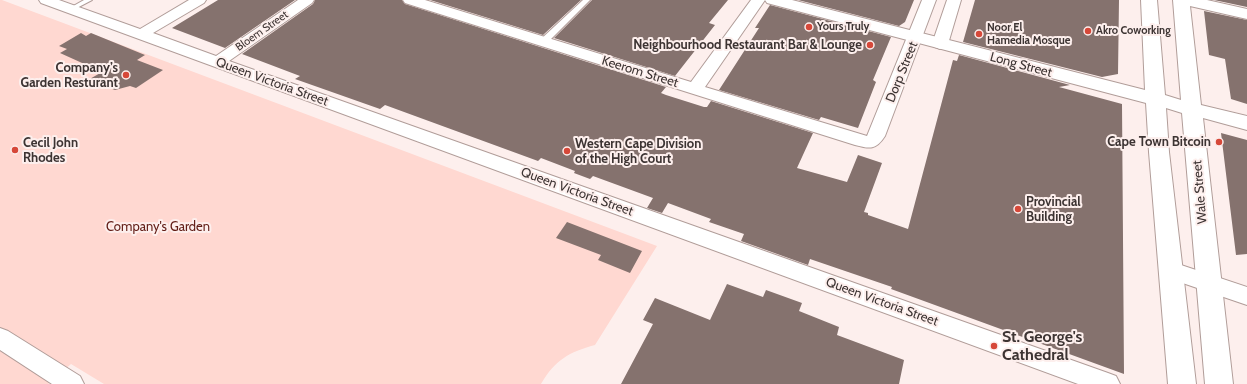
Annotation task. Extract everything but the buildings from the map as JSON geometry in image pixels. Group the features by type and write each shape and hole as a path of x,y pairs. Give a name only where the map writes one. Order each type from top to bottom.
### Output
{"main road":[{"name":"Long Street","path":"772,0 1247,123"},
{"path":"1149,0 1155,100 1182,384"},
{"name":"Wale Street","path":"1181,0 1219,384"},
{"path":"1185,0 1247,14"}],"street":[{"name":"Queen Victoria Street","path":"46,0 1108,384"},
{"path":"141,34 199,0"},
{"name":"Bloem Street","path":"217,62 307,0"},
{"name":"Keerom Street","path":"410,0 861,141 871,142"},
{"path":"695,89 758,0"},
{"name":"Dorp Street","path":"871,142 876,136 928,0"},
{"name":"Dorp Street","path":"940,44 954,0"},
{"path":"1172,271 1247,296"},
{"path":"0,338 72,384"}],"lane":[{"path":"71,9 89,0"},
{"path":"543,42 587,0"}],"green space":[{"name":"Company's Garden","path":"0,0 657,246 595,345 570,354 557,363 541,384 104,384 71,364 48,384 0,384"}],"place":[{"name":"Yours Truly","path":"809,27"},
{"name":"Akro Coworking","path":"1088,31"},
{"name":"Noor El Hamedia Mosque","path":"979,34"},
{"name":"Neighbourhood Restaurant Bar & Lounge","path":"870,45"},
{"name":"Company’s Garden Resturant","path":"126,75"},
{"name":"Cape Town Bitcoin","path":"1219,142"},
{"name":"Cecil John Rhodes","path":"15,150"},
{"name":"Western Cape Division of the High Court","path":"567,151"},
{"name":"Provincial Building","path":"1018,209"},
{"name":"St. George's Cathedral","path":"994,346"}]}
